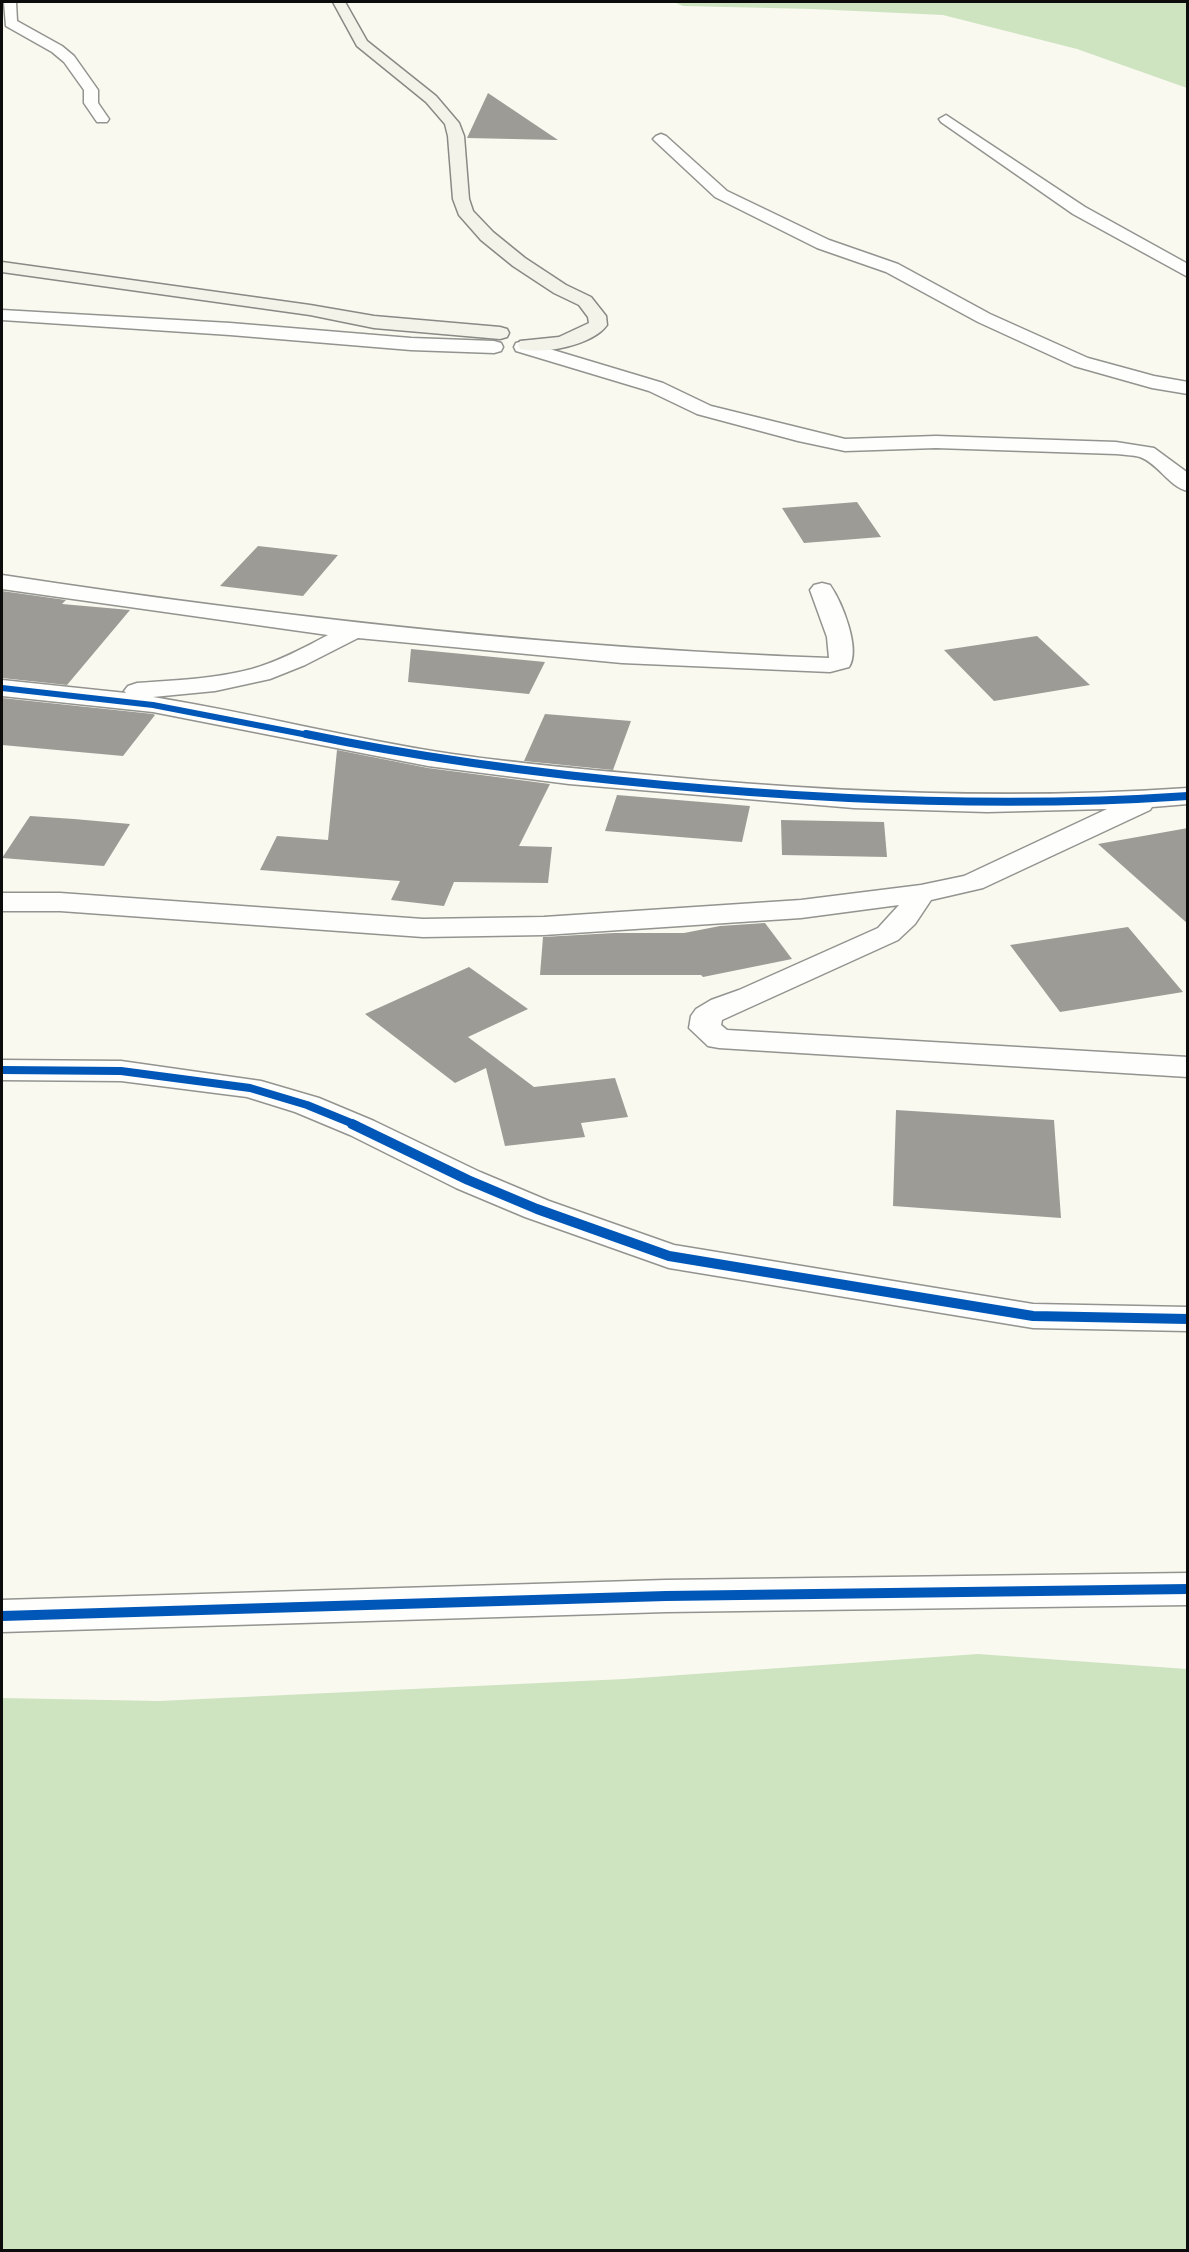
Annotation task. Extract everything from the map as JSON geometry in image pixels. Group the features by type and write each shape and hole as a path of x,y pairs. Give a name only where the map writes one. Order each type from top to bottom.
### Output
{"main road":[{"path":"2,267 310,310 374,321 410,332 494,341 554,344 570,340 598,325 597,316 591,307 519,262 486,236 465,212 460,193 456,136 448,116 431,99 362,43 339,2"},
{"path":"560,289 566,308"},
{"path":"524,342 542,327"}],"street":[{"path":"10,2 10,23 57,49 69,60 91,90 91,103 102,119"},
{"path":"946,118 1037,183 1099,223 1172,261 1188,272"},
{"path":"661,139 721,194 823,244 892,268 984,318 1082,362 1141,379 1188,388"},
{"path":"2,315 241,330 411,344 494,341"},
{"path":"524,342 656,387 704,410 805,437 845,445 936,442 1116,448 1147,452 1169,467 1188,486"},
{"path":"2,582 128,602 353,631 517,649 682,661 830,666 840,662 843,657 822,590"},
{"path":"90,696 217,682 260,674 299,660 353,631"},
{"path":"2,688 90,696 175,708 429,758 592,778 765,795 923,804 1031,804 1188,796"},
{"path":"2,902 60,902 423,928 544,926 801,909 921,894 973,882 1151,799"},
{"path":"921,894 905,918 888,934 782,983 722,1007 707,1016 705,1028 719,1039 897,1052 1188,1067"},
{"path":"2,1070 121,1071 250,1088 308,1105 362,1128 468,1180 537,1209 669,1256 855,1289 1033,1316 1188,1319"},
{"path":"2,1616 666,1596 1188,1588"}],"green space":[{"path":"674,2 1187,2 1187,88 1077,49 943,15 683,6"},
{"path":"978,1654 1187,1669 1187,2250 2,2250 2,1698 159,1701 624,1679"}],"building":[{"path":"488,93 558,140 467,138"},
{"path":"857,502 881,537 804,543 782,508"},
{"path":"258,546 338,555 303,596 220,586"},
{"path":"2,591 66,600 62,604 130,610 67,685 2,678"},
{"path":"1037,636 1090,685 994,701 944,650"},
{"path":"411,649 545,662 529,694 408,682"},
{"path":"2,698 155,715 123,756 2,745"},
{"path":"545,714 631,721 613,770 524,761"},
{"path":"337,750 428,768 550,784 519,846 552,847 548,883 454,882 444,906 391,900 400,881 260,870 277,836 328,840"},
{"path":"617,795 750,806 742,842 605,831"},
{"path":"30,816 130,824 104,866 2,858"},
{"path":"781,820 884,822 887,857 782,855"},
{"path":"1188,828 1188,924 1098,844"},
{"path":"765,923 792,959 703,977 701,975 540,975 543,937 614,933 684,933 720,926"},
{"path":"1128,927 1183,992 1060,1012 1010,945"},
{"path":"469,967 528,1009 468,1037 534,1087 615,1078 628,1117 581,1123 585,1137 505,1146 486,1068 455,1083 365,1014"},
{"path":"896,1110 1054,1120 1061,1218 893,1206"}],"cycle path":[{"path":"2,688 174,708 456,762 541,773 721,790 854,800 987,804 1121,801 1188,796"},
{"path":"2,1070 121,1071 250,1088 307,1105 362,1128 468,1180 537,1209 669,1256 1033,1316 1188,1319"},
{"path":"2,1616 666,1596 1188,1589"}]}
